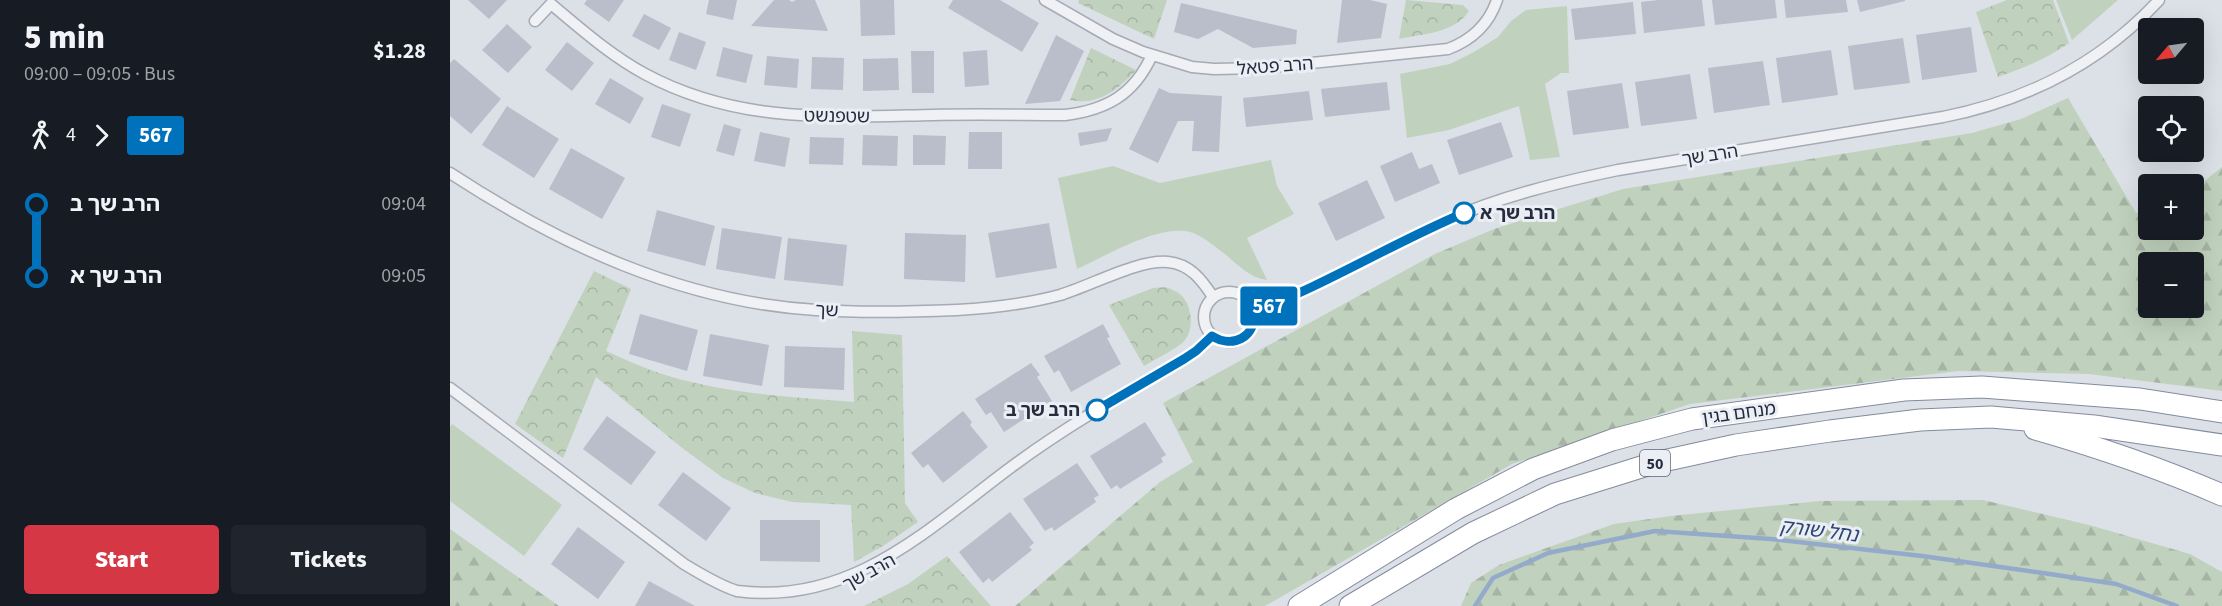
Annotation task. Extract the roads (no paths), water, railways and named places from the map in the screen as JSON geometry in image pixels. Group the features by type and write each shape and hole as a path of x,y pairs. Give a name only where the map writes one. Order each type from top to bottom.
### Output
{"highway":[{"name":"מנחם בגין","path":"1299,606 1456,509 1533,469 1612,440 1692,419 1904,390 1982,387 2140,399 2222,412"},
{"name":"מנחם בגין","path":"1350,606 1473,533 1555,494 1654,463 1736,445 1830,430 1920,420 1991,417 2094,426 2222,445"},
{"path":"1991,417 2046,432 2121,457 2193,482 2222,495"}],"street":[{"name":"הרב פטאל","path":"1045,0 1113,39 1152,55 1192,66 1237,69 1448,49 1472,37 1489,19 1497,0"},
{"name":"הרב שך","path":"1254,312 1303,292 1448,220 1507,197 1618,170 1943,117 2013,99 2056,79 2097,54 2116,40 2159,0"},
{"name":"שטפנשט","path":"535,21 551,4 624,63 697,96 768,114 853,118 933,115 1065,115 1094,111 1119,97 1138,80 1152,55"},
{"name":"שך","path":"450,173 509,211 613,262 688,287 767,304 816,310 855,311 999,307 1061,295 1133,269 1160,262 1176,263 1195,273 1213,297"},
{"path":"1229,291 1238,292 1245,297 1254,312 1252,328 1242,339 1226,342 1212,336 1204,320 1204,312 1213,297 1229,291"},
{"name":"הרב שך","path":"450,388 684,564 712,581 736,591 784,598 813,596 834,591 873,574 919,542 1008,469 1043,444 1184,359 1212,336"}],"waterway":[{"name":"נחל שורק","path":"1475,606 1493,578 1548,553 1655,531 1771,539 1922,556 2043,573 2116,584 2177,606"}],"place":[{"name":"הרב שך א","path":"1464,213"},
{"name":"הרב שך ב","path":"1097,410"}]}
